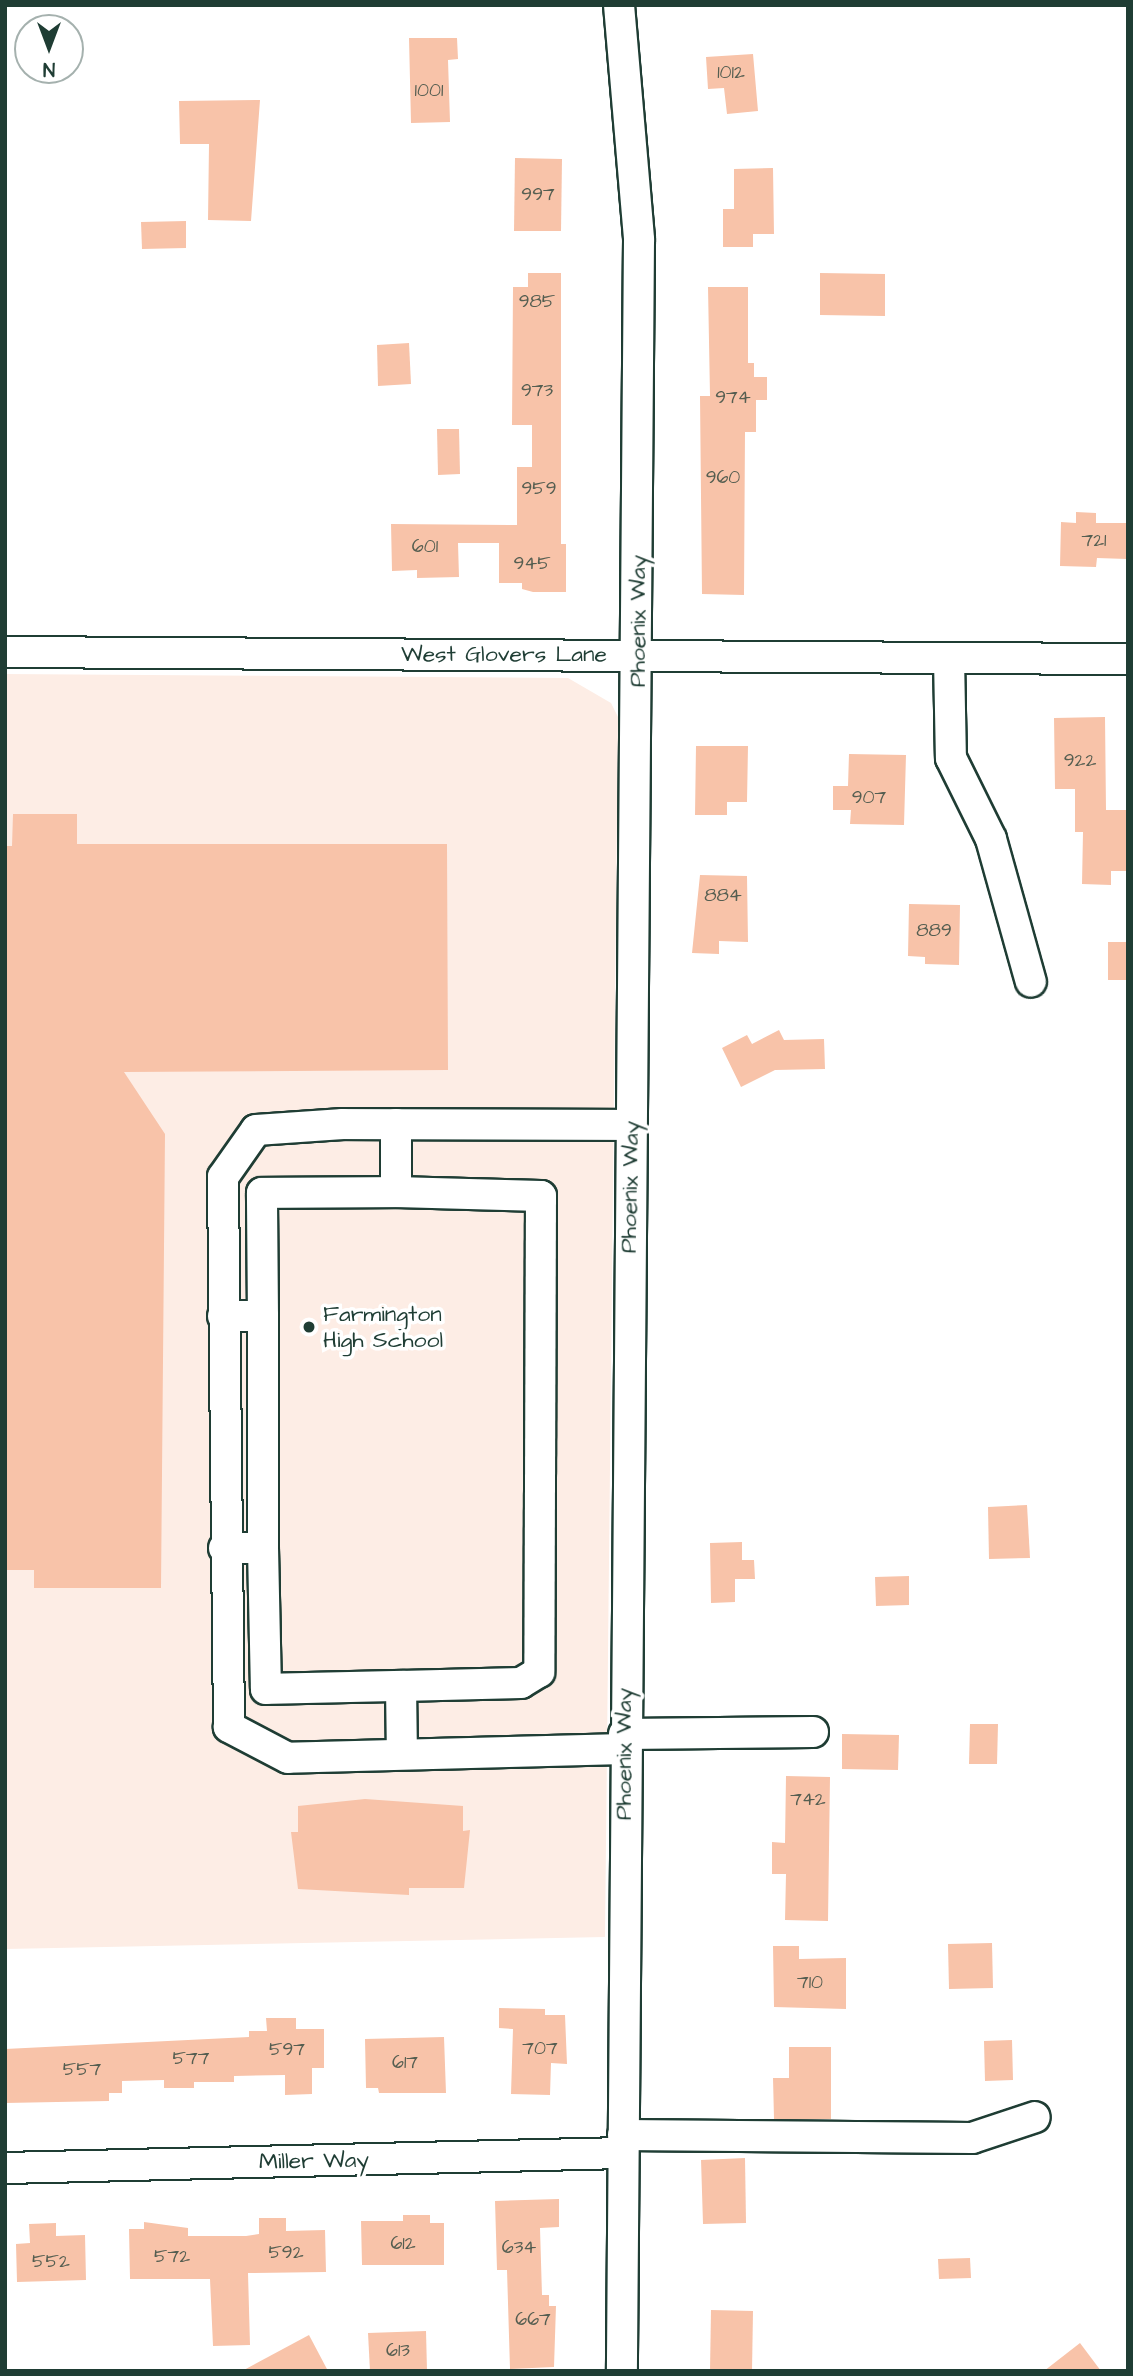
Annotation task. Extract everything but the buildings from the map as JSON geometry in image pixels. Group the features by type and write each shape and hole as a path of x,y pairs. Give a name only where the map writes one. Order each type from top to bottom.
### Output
{"street":[{"name":"Phoenix Way","path":"619,5 639,240 638,654 624,1741 622,2371"},
{"name":"West Glovers Lane","path":"5,652 1128,659"},
{"path":"949,657 951,758 991,839 1031,982"},
{"path":"631,1125 396,1124 256,1130 223,1177 223,1548 229,1727 288,1758 813,1732"},
{"path":"396,1124 396,1192"},
{"path":"396,1192 541,1196 539,1672 521,1683 266,1689 262,1193 396,1192"},
{"path":"223,1316 263,1316"},
{"path":"223,1548 263,1548"},
{"path":"401,1686 402,1754"},
{"name":"Miller Way","path":"5,2168 623,2144 972,2138 1034,2117"}],"shaded area":[{"name":"Farmington High School","path":"5,674 568,678 611,703 618,717 605,1937 5,1949"}],"place":[{"name":"Farmington High School","path":"309,1327"}]}
